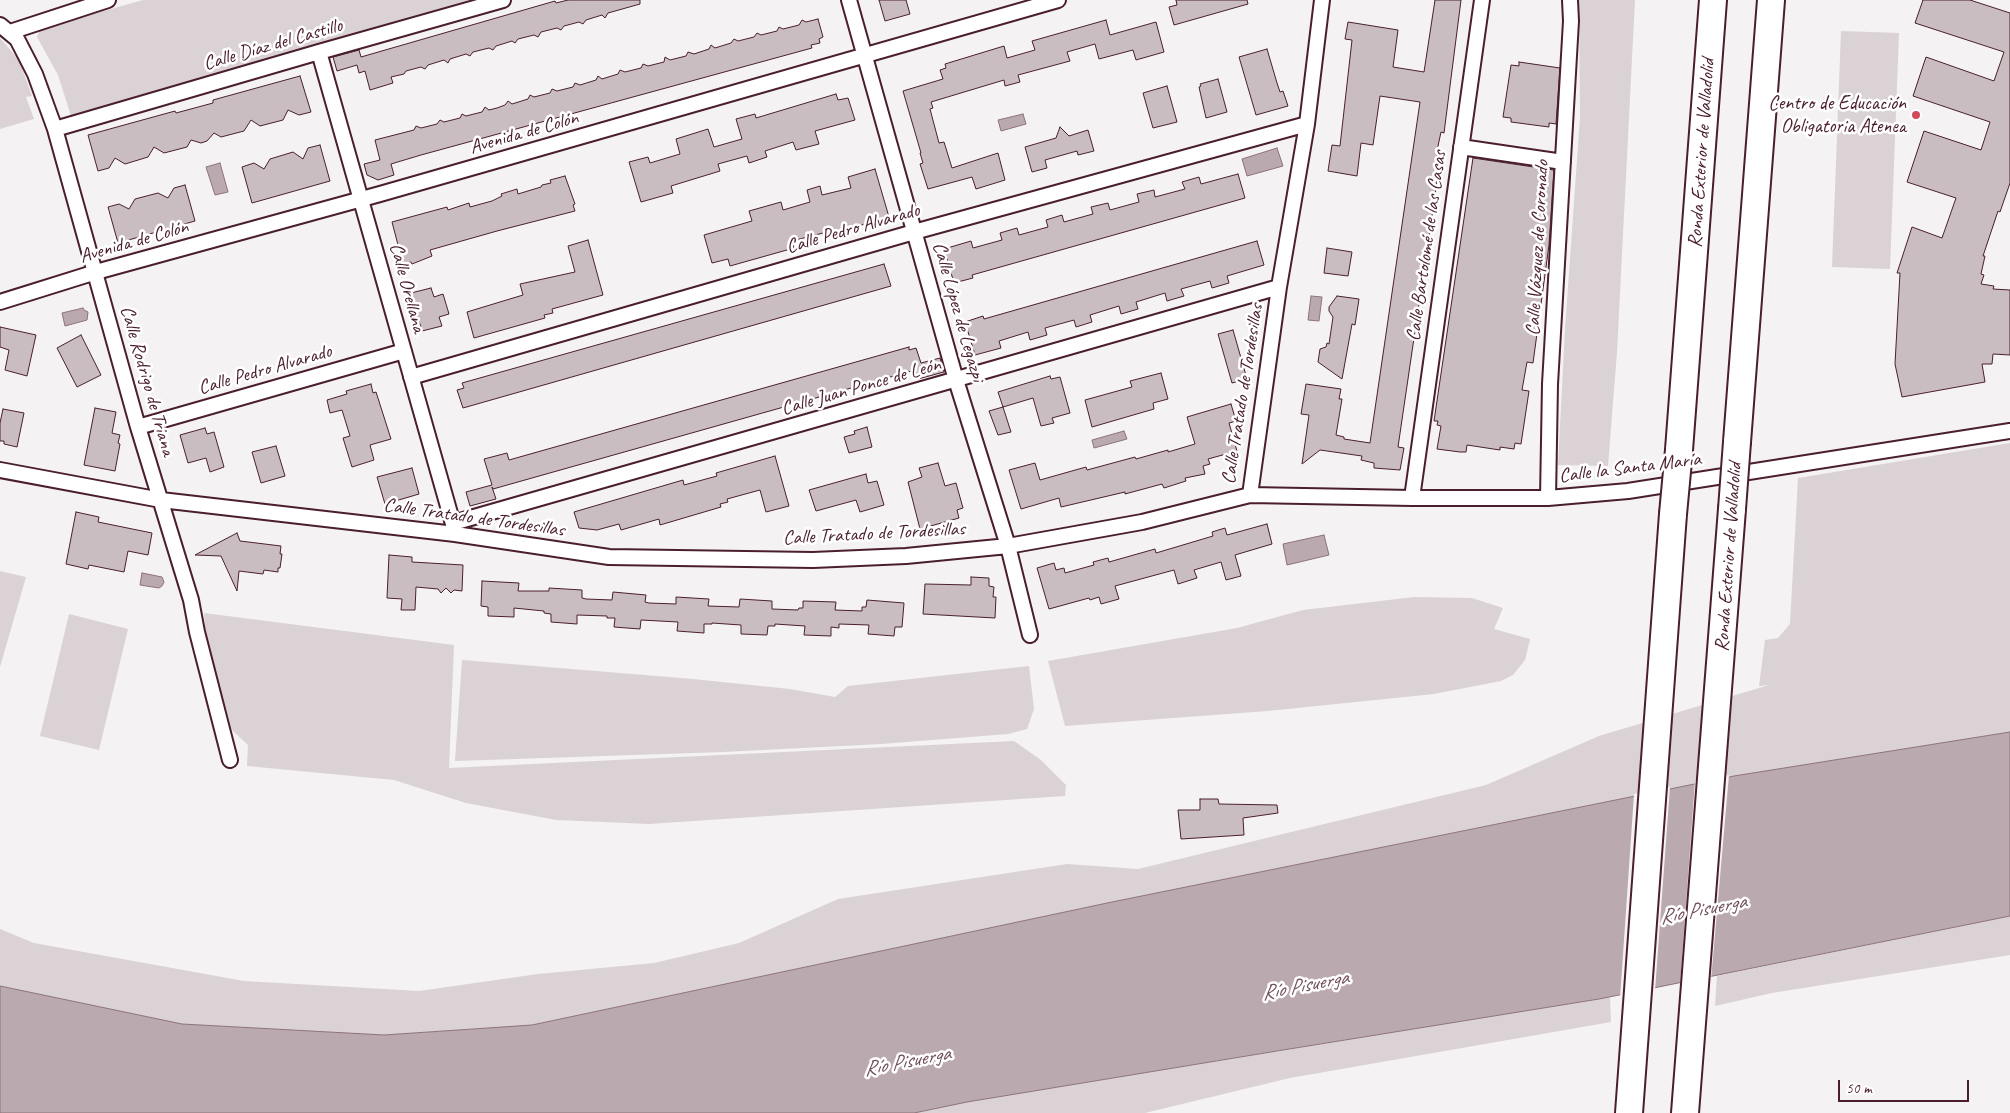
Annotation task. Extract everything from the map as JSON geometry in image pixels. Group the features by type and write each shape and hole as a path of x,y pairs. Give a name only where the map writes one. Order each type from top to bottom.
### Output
{"highway":[{"name":"Ronda Exterior de Valladolid","path":"1629,1113 1713,0"},
{"name":"Ronda Exterior de Valladolid","path":"1685,1113 1771,0"}],"street":[{"path":"5,29 108,0"},
{"name":"Calle Díaz del Castillo","path":"55,129 503,0"},
{"name":"Calle López de Legazpi","path":"849,0 956,380 1008,546 1030,635"},
{"name":"Avenida de Colón","path":"0,302 96,272 362,199 1058,0"},
{"name":"Calle Tratado de Tordesillas","path":"0,470 161,500 454,529 609,557 813,560 906,556 1008,546 1142,522 1250,495 1279,287 1307,124 1322,0"},
{"name":"Calle Bartolomé de las Casas","path":"1412,498 1482,0"},
{"name":"Calle Vázquez de Coronado","path":"1548,498 1550,384 1571,21 1570,0"},
{"name":"Calle Rodrigo de Triana","path":"5,29 17,39 35,74 55,129 138,427 191,600 197,632 230,760"},
{"name":"Calle Orellana","path":"319,52 454,529"},
{"name":"Calle Pedro Alvarado","path":"411,377 914,232 1307,124"},
{"path":"1461,147 1563,162"},
{"name":"Calle Juan Ponce de León","path":"454,529 956,380 1279,287"},
{"name":"Calle Pedro Alvarado","path":"138,427 404,351"},
{"name":"Calle la Santa María","path":"1250,495 1548,498 1628,491 2010,431"}],"shaded area":[{"path":"143,0 479,0 71,116 58,75 37,37 40,29"},
{"path":"1579,0 1635,0 1617,352 1608,466 1558,465 1565,329 1580,117"},
{"path":"1841,31 1899,33 1890,269 1832,267"},
{"path":"0,38 19,60 32,96 26,97 34,119 0,129"},
{"path":"2010,443 2010,732 1734,776 1112,902 532,1025 384,1035 182,1024 0,986 0,929 34,943 244,981 419,991 538,974 654,963 739,943 838,899 1067,864 1138,869 1486,785 1599,736 1769,685 1759,686 1765,640 1778,638 1790,624 1798,478"},
{"path":"0,571 26,577 0,667"},
{"path":"1414,597 1472,598 1503,608 1494,629 1530,639 1525,660 1513,675 1501,681 1434,694 1268,711 1065,726 1048,661 1237,628 1303,610"},
{"path":"204,613 454,645 449,768 1014,741 1041,760 1066,785 1065,796 649,824 556,820 466,803 394,780 247,766 248,745 232,730 206,637"},
{"path":"69,614 128,629 99,750 40,736"},
{"path":"462,660 693,679 790,689 835,697 848,686 1029,666 1034,709 1027,729 1008,734 881,744 723,752 455,761"},
{"path":"2010,916 2010,955 1772,993 1715,1006 1717,976"},
{"path":"1610,997 1611,1022 1290,1078 1145,1113 914,1113 967,1102"}],"water":[{"path":"1023,114 1026,124 1001,131 998,120"},
{"path":"1277,148 1283,166 1247,176 1242,159"},
{"path":"220,163 228,192 215,195 206,167"},
{"path":"1311,296 1322,297 1319,321 1308,320"},
{"path":"83,308 88,312 87,320 65,326 62,313"},
{"path":"1124,431 1127,439 1094,448 1092,440"},
{"path":"1324,535 1329,555 1287,565 1283,544"},
{"path":"142,573 162,577 164,582 162,586 159,588 140,585"},
{"name":"Río Pisuerga","path":"2010,732 2010,916 1599,999 967,1102 914,1113 0,1113 0,986 182,1024 384,1035 532,1025 1112,902 1734,776"}],"pier":[{"path":"1729,775 1711,980 1680,985 1695,781"},
{"path":"1670,787 1655,991 1620,998 1634,794"}],"building":[{"path":"568,0 640,0 640,4 608,13 605,18 602,15 586,20 583,24 579,22 564,26 561,30 557,28 541,32 538,37 534,35 518,39 515,43 512,41 496,46 493,50 489,48 473,52 470,56 466,54 450,59 448,63 444,60 428,65 425,69 421,67 406,71 404,74 391,77 393,83 370,90 365,71 359,73 357,65 337,71 333,57 359,50 361,57 555,1 556,3"},
{"path":"879,0 906,0 910,14 885,21"},
{"path":"1176,0 1247,0 1248,4 1174,25 1169,7 1177,5"},
{"path":"1435,0 1461,0 1444,133 1441,132 1438,146 1436,161 1440,161 1398,447 1404,448 1400,470 1374,468 1374,463 1361,460 1362,456 1320,450 1302,464 1309,415 1301,414 1306,384 1341,389 1339,399 1342,399 1336,435 1344,437 1344,439 1370,443 1420,102 1380,96 1373,145 1361,143 1357,176 1328,171 1332,145 1340,146 1352,40 1345,39 1348,22 1398,30 1393,67 1424,72"},
{"path":"1923,0 1970,0 2010,13 2010,183 2000,212 1998,211 1983,256 1985,256 1981,274 1984,275 1981,284 1994,286 1993,289 2010,290 2010,355 1993,354 1992,364 1982,364 1985,382 1902,397 1895,364 1900,273 1897,273 1912,227 1942,238 1956,198 1907,182 1924,131 1981,150 1990,122 1913,96 1926,57 1994,81 2004,52 1915,23"},
{"path":"818,19 823,37 819,39 820,43 811,45 812,48 391,164 394,175 378,180 367,175 364,164 380,160 375,140 414,130 416,126 421,128 437,124 440,120 444,122 460,118 462,114 466,116 482,112 485,107 489,110 497,108 505,105 508,101 512,104 528,99 530,95 534,97 550,93 552,89 557,91 573,87 575,83 580,85 596,80 598,76 602,79 618,74 620,70 625,72 641,68 643,64 648,66 664,62 665,57 670,60 686,56 688,52 694,54 709,49 711,45 715,48 731,43 734,39 738,41 754,37 757,33 761,35 777,31 779,27 783,29 799,25 802,20 806,22"},
{"path":"1106,20 1110,35 1156,22 1164,52 1136,60 1133,50 1099,59 1095,44 1067,52 1070,61 1018,75 1020,82 1005,86 1004,80 931,102 933,108 930,109 939,143 944,142 952,168 998,153 1005,180 976,189 972,177 928,189 920,164 923,163 921,153 903,91 943,79 940,70 946,68 945,64 1004,46 1007,58 1035,50 1032,41"},
{"path":"1267,49 1280,92 1283,91 1288,106 1256,115 1239,57"},
{"path":"1519,62 1560,68 1556,124 1549,123 1549,127 1511,122 1511,118 1503,117 1511,65 1519,66"},
{"path":"300,76 311,112 299,115 288,110 283,120 260,126 251,120 244,131 221,137 214,133 207,141 201,143 191,140 187,147 164,153 154,147 148,157 125,164 115,158 109,168 98,171 88,135 175,111 176,113 213,103 213,100"},
{"path":"1218,79 1227,112 1206,118 1199,87 1201,86 1200,84"},
{"path":"1167,86 1177,122 1153,128 1143,93"},
{"path":"836,94 838,100 848,98 855,120 815,131 819,144 796,150 793,142 765,151 767,157 749,163 747,156 718,164 720,171 671,186 673,193 641,202 629,162 648,157 650,163 680,154 676,139 708,129 714,147 742,139 736,119 755,114 756,118"},
{"path":"1060,127 1069,136 1088,130 1094,151 1078,155 1077,151 1045,160 1047,168 1032,172 1025,147 1056,138"},
{"path":"320,145 330,181 252,203 242,167 254,163 264,169 270,159 293,152 303,159 308,148"},
{"path":"1473,158 1554,170 1549,245 1533,363 1527,362 1522,390 1529,391 1521,444 1515,443 1514,449 1500,447 1500,450 1467,445 1466,452 1460,452 1437,449 1441,426 1437,425 1438,421 1434,421"},
{"path":"875,169 889,217 841,231 842,234 824,239 823,233 792,241 794,248 730,266 728,259 712,263 704,235 752,221 749,211 781,202 783,210 810,202 807,190 820,186 822,195 851,188 848,177"},
{"path":"1238,174 1245,198 972,275 973,278 954,283 944,249 971,241 973,248 1002,240 1000,233 1017,228 1019,235 1048,227 1046,220 1062,215 1064,222 1093,214 1091,207 1108,203 1110,210 1139,202 1137,194 1154,190 1155,197 1185,189 1182,182 1199,177 1201,184"},
{"path":"565,176 575,204 573,205 575,211 430,250 432,256 412,264 411,262 403,264 392,222 447,207 448,210 469,203 470,207 492,201 502,196 501,194 517,189 518,194 541,187 551,183 550,180"},
{"path":"185,185 195,221 118,243 108,207 119,204 129,209 135,199 158,193 168,198 174,188"},
{"path":"588,240 603,295 552,309 553,313 544,315 545,318 474,338 467,312 523,295 520,284 575,272 568,246"},
{"path":"1257,241 1264,265 1227,276 1229,283 1212,288 1210,281 1181,289 1184,296 1167,301 1165,293 1136,302 1138,309 1121,314 1119,306 1090,315 1092,322 1076,327 1074,320 1045,328 1047,335 1030,340 1028,332 999,341 1001,348 975,355 965,322 983,316 984,319"},
{"path":"1327,248 1352,252 1348,276 1324,273"},
{"path":"884,264 891,286 463,408 457,390 464,388 462,383"},
{"path":"431,288 434,297 443,294 449,314 439,317 442,326 422,331 411,293"},
{"path":"1337,296 1359,299 1355,325 1352,324 1342,379 1318,362 1320,349 1326,347 1327,343 1329,344 1333,317 1329,307"},
{"path":"0,327 36,335 27,376 5,370 9,350 0,347"},
{"path":"1233,330 1247,379 1232,383 1218,334"},
{"path":"81,335 101,375 77,387 57,348"},
{"path":"909,347 909,350 916,348 921,363 940,358 944,372 918,379 915,370 493,489 492,487 496,499 470,506 466,492 492,485 484,459 507,453 509,460"},
{"path":"1161,373 1168,399 1153,403 1154,409 1092,427 1085,400 1132,387 1130,381"},
{"path":"1050,376 1051,379 1060,377 1070,413 1052,418 1054,423 1041,426 1033,398 1003,407 998,392"},
{"path":"371,384 373,393 376,392 391,439 370,445 374,460 352,467 343,438 350,436 342,410 330,413 327,400 347,394 346,391"},
{"path":"1231,404 1236,421 1229,423 1237,451 1208,459 1210,464 1203,466 1205,474 1185,478 1186,481 1164,488 1162,484 1125,494 1125,492 1061,507 1059,498 1021,509 1009,470 1035,463 1040,480 1086,467 1087,470 1195,444 1187,417"},
{"path":"1003,407 1011,432 998,435 989,411"},
{"path":"95,408 116,412 112,433 120,435 118,443 120,444 115,471 84,465"},
{"path":"3,409 24,413 17,447 0,441 0,423"},
{"path":"867,427 872,447 849,453 844,437 855,434 854,431"},
{"path":"205,428 207,434 214,432 224,467 210,472 206,458 188,463 180,435"},
{"path":"276,446 285,476 261,483 252,452"},
{"path":"775,456 789,506 766,512 760,490 727,499 728,502 720,504 721,507 660,525 659,519 621,530 619,524 597,530 579,528 574,512 683,480 684,485 717,476 716,473"},
{"path":"938,463 945,486 956,483 963,508 957,510 959,518 920,529 908,482 922,477 919,468"},
{"path":"412,468 419,494 385,504 377,477"},
{"path":"866,474 868,483 877,481 884,505 860,512 856,500 816,511 809,490"},
{"path":"76,512 99,517 98,522 152,533 148,555 128,551 124,572 89,565 88,569 66,564"},
{"path":"1267,524 1272,544 1235,555 1241,576 1226,580 1221,562 1194,570 1197,578 1178,584 1174,570 1115,586 1119,599 1101,604 1099,597 1049,609 1037,568 1054,563 1056,570 1064,568 1065,573 1094,565 1093,562 1108,558 1109,562 1155,549 1156,553 1213,536 1212,532 1225,528 1227,535"},
{"path":"237,533 240,541 281,546 280,554 282,554 278,572 264,570 263,574 239,571 237,591 221,556 195,555"},
{"path":"389,555 412,557 412,562 463,565 462,591 454,590 451,593 446,588 441,593 438,589 416,587 415,610 401,610 402,599 387,598"},
{"path":"971,577 989,578 989,586 994,587 993,597 996,597 995,618 923,614 925,584 971,585"},
{"path":"482,581 519,583 518,591 549,591 549,588 582,590 582,598 586,599 612,600 613,592 646,595 645,602 649,603 676,604 676,597 709,599 708,606 739,607 740,599 772,601 772,609 798,610 803,608 803,601 836,602 835,610 862,611 862,607 866,607 867,600 904,603 902,627 895,627 894,636 868,634 869,625 839,624 839,628 831,627 831,636 804,635 805,626 775,624 775,626 768,626 767,635 741,634 741,625 712,623 704,624 704,633 677,631 678,622 641,620 640,629 614,627 615,618 607,618 607,616 577,615 577,624 551,622 551,614 544,613 544,611 514,608 514,617 488,616 488,607 481,606"},
{"path":"1200,799 1218,799 1219,804 1277,805 1278,813 1243,818 1244,835 1181,839 1178,810 1200,810"}],"place":[{"name":"Centro de Educación Obligatoria Atenea","path":"1916,115"}]}
